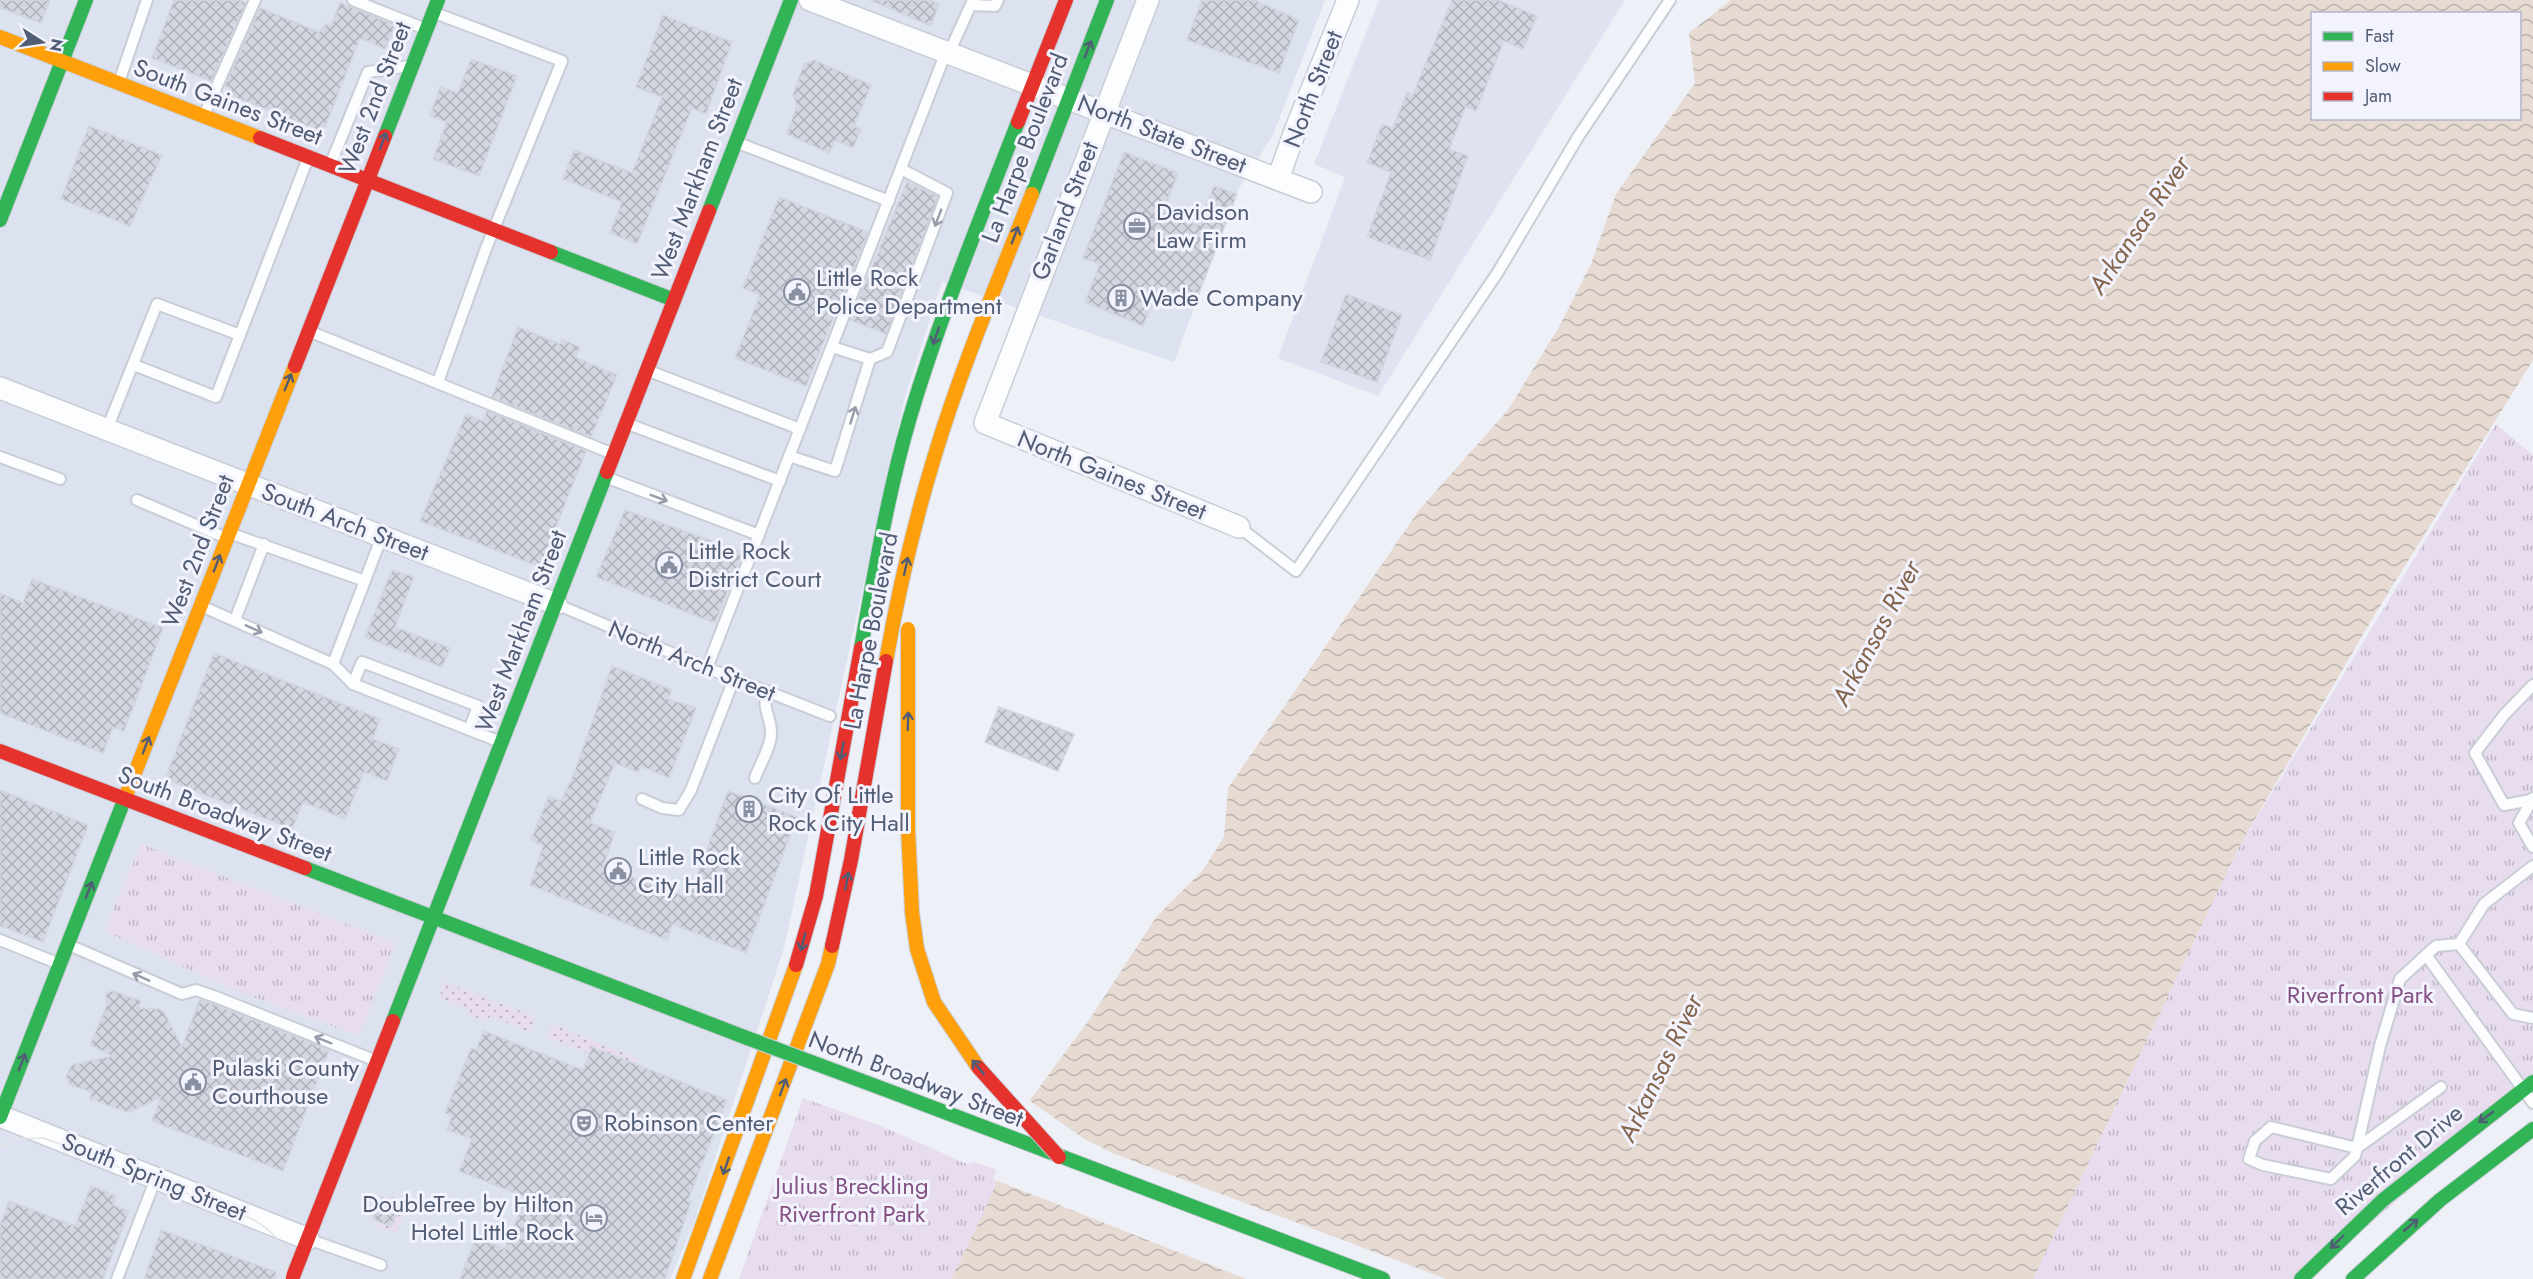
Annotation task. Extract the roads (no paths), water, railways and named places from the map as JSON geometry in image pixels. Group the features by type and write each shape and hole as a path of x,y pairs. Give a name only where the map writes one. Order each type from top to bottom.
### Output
{"main road":[{"path":"1,215 86,0"},
{"name":"West Markham Street","path":"292,1279 791,0"},
{"name":"La Harpe Boulevard","path":"683,1279 796,966 816,896 882,530 910,418 944,312 1066,0"},
{"name":"La Harpe Boulevard","path":"710,1279 828,964 840,916 886,655 912,537 934,457 979,328 1107,0"},
{"name":"West 2nd Street","path":"0,1117 436,6"},
{"name":"South Gaines Street","path":"0,37 674,300"},
{"path":"954,441 979,328"},
{"path":"909,624 907,810 911,911 918,957 933,1000 957,1042 1059,1157"},
{"name":"South Broadway Street","path":"0,751 434,918"},
{"name":"North Broadway Street","path":"434,918 1383,1279"},
{"name":"Riverfront Drive","path":"2301,1279 2361,1219 2409,1177 2528,1086"},
{"path":"2353,1279 2440,1200 2533,1129"}],"street":[{"name":"North State Street","path":"810,0 1311,192"},
{"name":"Garland Street","path":"985,423 1148,0"},
{"name":"North Street","path":"1278,179 1348,0"},
{"name":"South Arch Street","path":"0,388 556,603"},
{"name":"North Gaines Street","path":"985,423 1239,527"},
{"name":"South Spring Street","path":"0,1117 308,1239"}],"lane":[{"path":"118,83 147,0"},
{"path":"203,116 255,0"},
{"path":"353,0 426,29"},
{"path":"707,668 947,52 972,2 995,6 998,0"},
{"path":"1239,527 1296,571 1498,272 1578,137 1670,0"},
{"path":"436,6 562,61 494,230 438,382"},
{"path":"330,166 368,72 412,66"},
{"path":"736,142 889,201"},
{"path":"134,366 216,397 308,157"},
{"path":"832,347 870,359 888,352 947,193 901,169"},
{"path":"106,429 134,366 157,304 240,335"},
{"path":"308,331 614,454"},
{"path":"789,456 835,471 870,359"},
{"path":"646,370 800,429"},
{"path":"626,424 780,481"},
{"path":"0,457 60,479"},
{"path":"605,477 759,535"},
{"path":"137,500 228,535 264,544 365,580"},
{"path":"333,664 382,536"},
{"path":"235,621 264,544"},
{"name":"North Arch Street","path":"556,603 707,668 830,716"},
{"path":"201,605 333,664 353,684 501,742"},
{"path":"353,684 362,662 478,706 469,730"},
{"path":"642,799 662,808 679,810 691,790 734,679"},
{"path":"2532,799 2504,805 2475,753 2504,715 2533,685"},
{"path":"755,778 770,740 771,731 763,705 767,691"},
{"path":"2532,799 2519,823 2533,847"},
{"path":"2459,944 2484,904 2533,866"},
{"path":"0,940 60,964"},
{"path":"2441,1087 2357,1148 2271,1127 2255,1141 2249,1159 2263,1165 2331,1179 2355,1156 2357,1148 2380,1046 2400,980 2436,945 2459,944"},
{"path":"2459,944 2513,1014 2533,1018"},
{"path":"68,945 182,994 196,990 377,1062"},
{"path":"2426,955 2528,1086 2533,1103"},
{"path":"117,1279 156,1178"},
{"path":"308,1239 381,1265"}],"water":[{"name":"Arkansas River","path":"1731,0 2533,0 2533,360 2375,614 2240,845 2033,1279 951,1279 985,1210 1030,1100 1089,1020 1157,916 1203,870 1224,837 1228,788 1420,509 1508,410 1559,327 1591,264 1616,194 1695,83 1689,33"}],"tram line":[{"path":"0,1148 16,1139 44,1138 250,1218 267,1229 279,1242 285,1258 285,1279"}],"place":[{"name":"Davidson Law Firm","path":"1137,226"},
{"name":"Little Rock Police Department","path":"797,292"},
{"name":"Wade Company","path":"1121,298"},
{"name":"Little Rock District Court","path":"669,565"},
{"name":"City Of Little Rock City Hall","path":"749,809"},
{"name":"Little Rock City Hall","path":"618,871"},
{"name":"Pulaski County Courthouse","path":"193,1082"},
{"name":"Robinson Center","path":"584,1123"},
{"name":"DoubleTree by Hilton Hotel Little Rock","path":"594,1218"}],"park label":[{"name":"Riverfront Park","path":"2360,995"},
{"name":"Julius Breckling Riverfront Park","path":"852,1200"}]}
